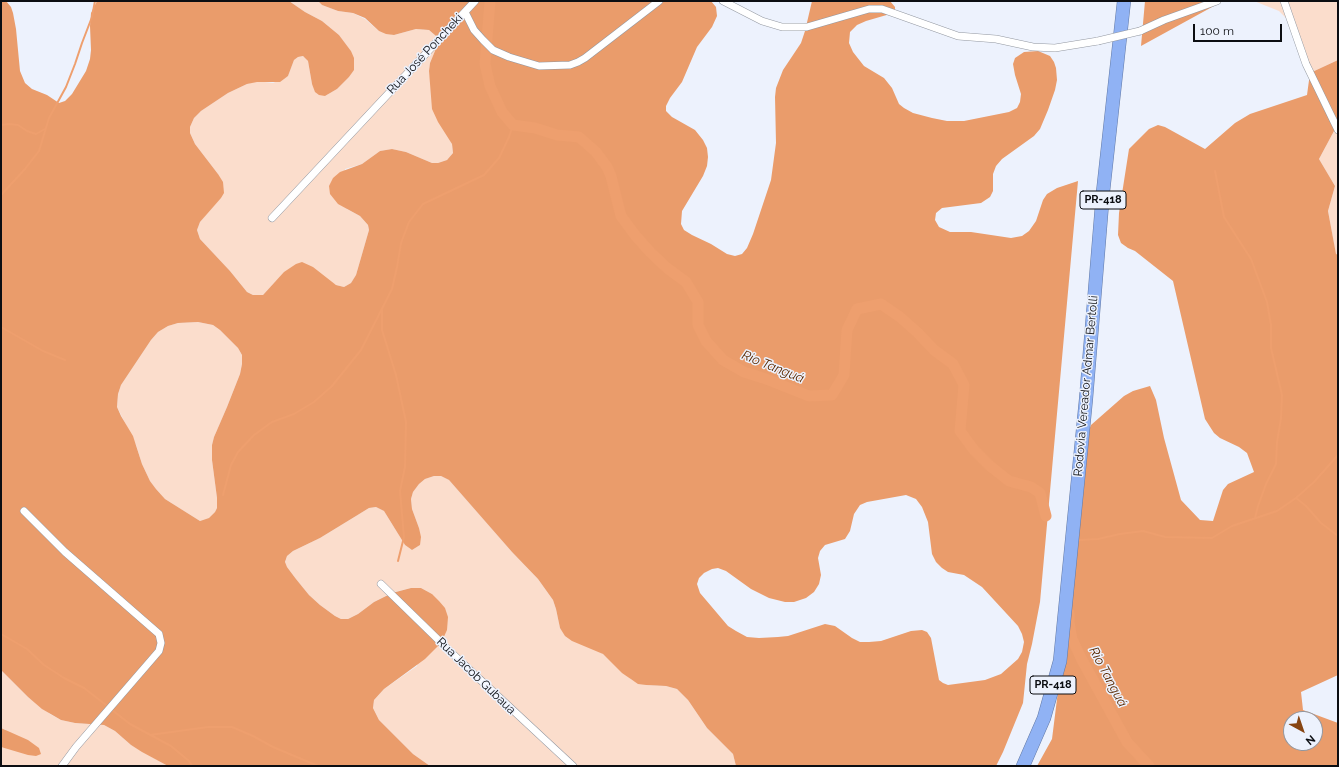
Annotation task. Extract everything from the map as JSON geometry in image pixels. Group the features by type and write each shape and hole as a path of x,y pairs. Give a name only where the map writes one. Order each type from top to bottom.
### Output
{"highway":[{"name":"Rodovia Vereador Admar Bertolli","path":"1023,766 1044,718 1060,661 1086,399 1103,192 1124,1"}],"street":[{"path":"465,12 474,1"},
{"name":"Rua José Poncheki","path":"272,218 465,12 474,30 494,50 509,57 539,66 578,62 659,1"},
{"path":"723,1 762,21 782,27 807,27 869,9 882,9 958,36 996,39 1033,47 1055,48 1098,41 1140,31 1164,20 1217,1"},
{"path":"1284,1 1306,64 1338,130"},
{"path":"24,511 65,552 159,634 161,643 159,650 76,747 62,766"},
{"name":"Rua Jacob Gubaua","path":"381,584 465,666 573,766"}],"shaded area":[{"path":"1,1 6,1 11,7 13,13 20,71 25,83 32,89 47,95 59,103 65,101 72,94 86,71 91,50 91,13 97,1 289,1 322,21 339,35 351,51 354,58 354,70 337,89 325,96 319,95 315,92 308,61 303,56 298,57 294,60 288,76 280,82 257,82 247,84 228,93 201,111 194,118 190,127 190,133 195,144 223,182 224,193 200,222 197,230 200,239 230,271 247,292 253,295 263,295 284,272 302,262 313,267 336,285 344,287 351,283 356,275 369,230 368,225 360,216 338,204 330,194 329,186 333,178 340,172 362,164 380,151 392,149 406,152 432,163 447,160 453,153 452,144 438,122 432,109 429,71 430,63 437,46 436,36 429,30 416,29 394,35 386,34 379,31 365,18 353,13 338,11 322,5 318,1 711,1 716,7 717,16 712,27 697,47 682,82 666,106 666,111 672,117 695,130 707,148 707,166 703,176 682,211 681,224 684,230 692,235 727,254 735,256 742,254 747,248 771,180 776,143 776,88 783,70 801,43 812,1 890,1 895,7 895,10 890,14 857,25 850,32 849,43 853,52 864,66 884,78 892,88 899,104 913,113 932,118 947,121 964,121 1009,112 1017,108 1020,102 1021,94 1013,64 1015,58 1024,52 1038,51 1050,56 1054,62 1057,80 1055,90 1040,129 1034,136 1002,159 996,166 993,174 993,191 990,197 981,203 942,208 936,213 935,220 939,227 950,232 971,232 1011,238 1022,236 1029,231 1036,221 1043,200 1047,194 1057,188 1078,181 1040,602 1027,664 1023,703 996,766 736,766 733,754 707,728 688,700 677,689 666,686 638,684 622,673 603,654 572,641 565,636 560,628 553,600 538,579 512,552 449,480 441,476 434,476 425,479 413,492 411,499 412,509 421,537 420,545 412,550 405,545 384,511 376,507 369,508 320,538 293,551 287,556 285,562 287,567 309,595 320,605 341,619 348,619 358,614 374,602 392,593 411,588 421,588 432,594 445,608 448,617 447,630 441,643 425,659 384,689 374,700 373,708 379,720 413,754 430,766 168,766 131,745 115,731 104,725 75,723 61,720 42,709 1,670","holes":["198,322 213,325 220,330 238,348 242,355 240,374 212,445 217,508 209,518 200,521 165,499 150,481 142,464 133,436 117,407 118,394 121,385 158,332 168,326 178,323","906,495 916,499 922,507 928,522 932,554 936,562 948,572 964,575 982,587 1018,626 1024,642 1022,652 1018,659 1001,674 985,680 948,685 943,683 939,680 931,638 927,632 922,630 911,631 881,641 869,642 860,642 835,626 825,624 788,636 759,638 747,637 728,626 700,593 697,584 699,578 704,573 718,568 726,571 751,589 769,598 785,602 794,602 806,598 814,592 819,584 821,575 818,558 820,551 825,545 845,539 850,531 854,514 860,505 867,502"]},
{"path":"289,1 318,1 322,5 338,11 353,13 365,19 379,31 394,35 416,29 429,30 436,36 437,46 430,63 429,71 432,89 452,144 453,153 447,160 432,163 406,152 392,149 380,151 362,164 345,169 347,209 360,216 368,225 369,230 356,275 351,283 344,287 327,280 276,281 263,295 253,295 247,292 230,271 200,239 197,230 204,217 218,174 195,144 190,133 190,127 194,118 201,111 228,93 257,81 273,83 288,76 294,60 298,57 303,56 308,61 312,84 325,96 337,89 349,77 354,69 351,51 339,35 322,21"},
{"path":"1145,1 1223,1 1141,46"},
{"path":"1254,1 1338,1 1338,60 1310,73 1287,19 1279,11"},
{"path":"1338,60 1338,131 1334,131 1319,159 1335,186 1328,211 1336,254 1338,255 1338,675 1301,692 1303,710 1306,711 1283,711 1283,751 1323,751 1323,717 1338,723 1338,766 1037,766 1052,739 1081,508 1088,433 1091,425 1124,396 1133,391 1150,386 1156,400 1164,438 1181,500 1200,520 1213,521 1223,490 1228,484 1254,472 1247,453 1239,447 1220,438 1214,433 1205,419 1173,281 1135,251 1121,243 1118,235 1119,213 1129,149 1149,129 1158,125 1165,127 1205,149 1235,123 1250,114 1307,95 1310,73"},
{"path":"1334,131 1338,131 1338,255 1336,255 1328,211 1335,186 1319,159"},
{"path":"198,322 213,325 220,330 238,348 242,355 240,374 212,445 217,508 210,518 200,521 165,499 150,481 142,464 136,445 117,407 118,394 121,385 158,332 168,326 178,323"},
{"path":"434,476 441,476 449,480 512,552 538,579 553,600 560,628 603,654 632,680 646,685 666,686 677,689 688,700 707,728 733,754 736,766 430,766 413,754 379,720 373,708 374,700 384,689 417,666 432,594 421,588 411,588 391,593 374,602 358,614 348,619 341,619 320,605 309,595 285,563 287,556 293,551 320,538 369,508 376,507 384,511 405,545 412,550 420,545 419,528 412,509 411,499 413,492 425,479"},
{"path":"1,670 28,697 50,714 61,720 75,723 104,725 115,731 131,745 168,766 1,766 1,747 10,749 6,730 1,728"},
{"path":"1,728 28,740 39,748 41,754 36,756 28,755 1,747"}],"waterway":[{"path":"1,195 39,151 49,118 66,87 75,64 92,17 95,1"},
{"name":"Rio Tanguá","path":"490,1 485,64 490,86 502,112 513,125 535,128 557,135 579,137 596,152 607,167 611,176 621,216 650,252 667,268 686,282 698,302 698,325 706,341 723,360 744,372 809,396 832,395 844,375 847,330 857,309 881,304 900,317 934,350 953,364 964,385 960,431 974,450 990,466 1009,481 1031,487 1040,493 1046,516"},
{"path":"1,125 18,125 27,131 36,134 45,129"},
{"path":"223,495 231,465 238,452 254,435 272,422 294,414 314,402 332,386 361,350 392,289 401,243 409,222 423,204 484,175 499,158 513,125"},
{"path":"1215,171 1224,217 1251,259 1267,302 1271,325 1271,348 1282,395 1276,464 1266,484 1255,518"},
{"path":"382,310 382,330 396,375 406,422 405,467 400,491 404,537 398,561"},
{"path":"1,327 43,351 65,360"},
{"path":"1079,540 1098,539 1143,531 1165,537 1212,538 1232,526 1277,511 1296,498 1314,482 1338,455"},
{"path":"1296,498 1306,506 1321,523 1338,536"},
{"name":"Rio Tanguá","path":"1069,613 1072,639 1082,660 1127,742 1149,766"},
{"path":"1,634 27,649 44,665 64,678 84,688 106,705"},
{"path":"112,710 130,724 171,746 189,761 192,766"},
{"path":"150,735 208,727 232,727 273,747 318,766"}]}
